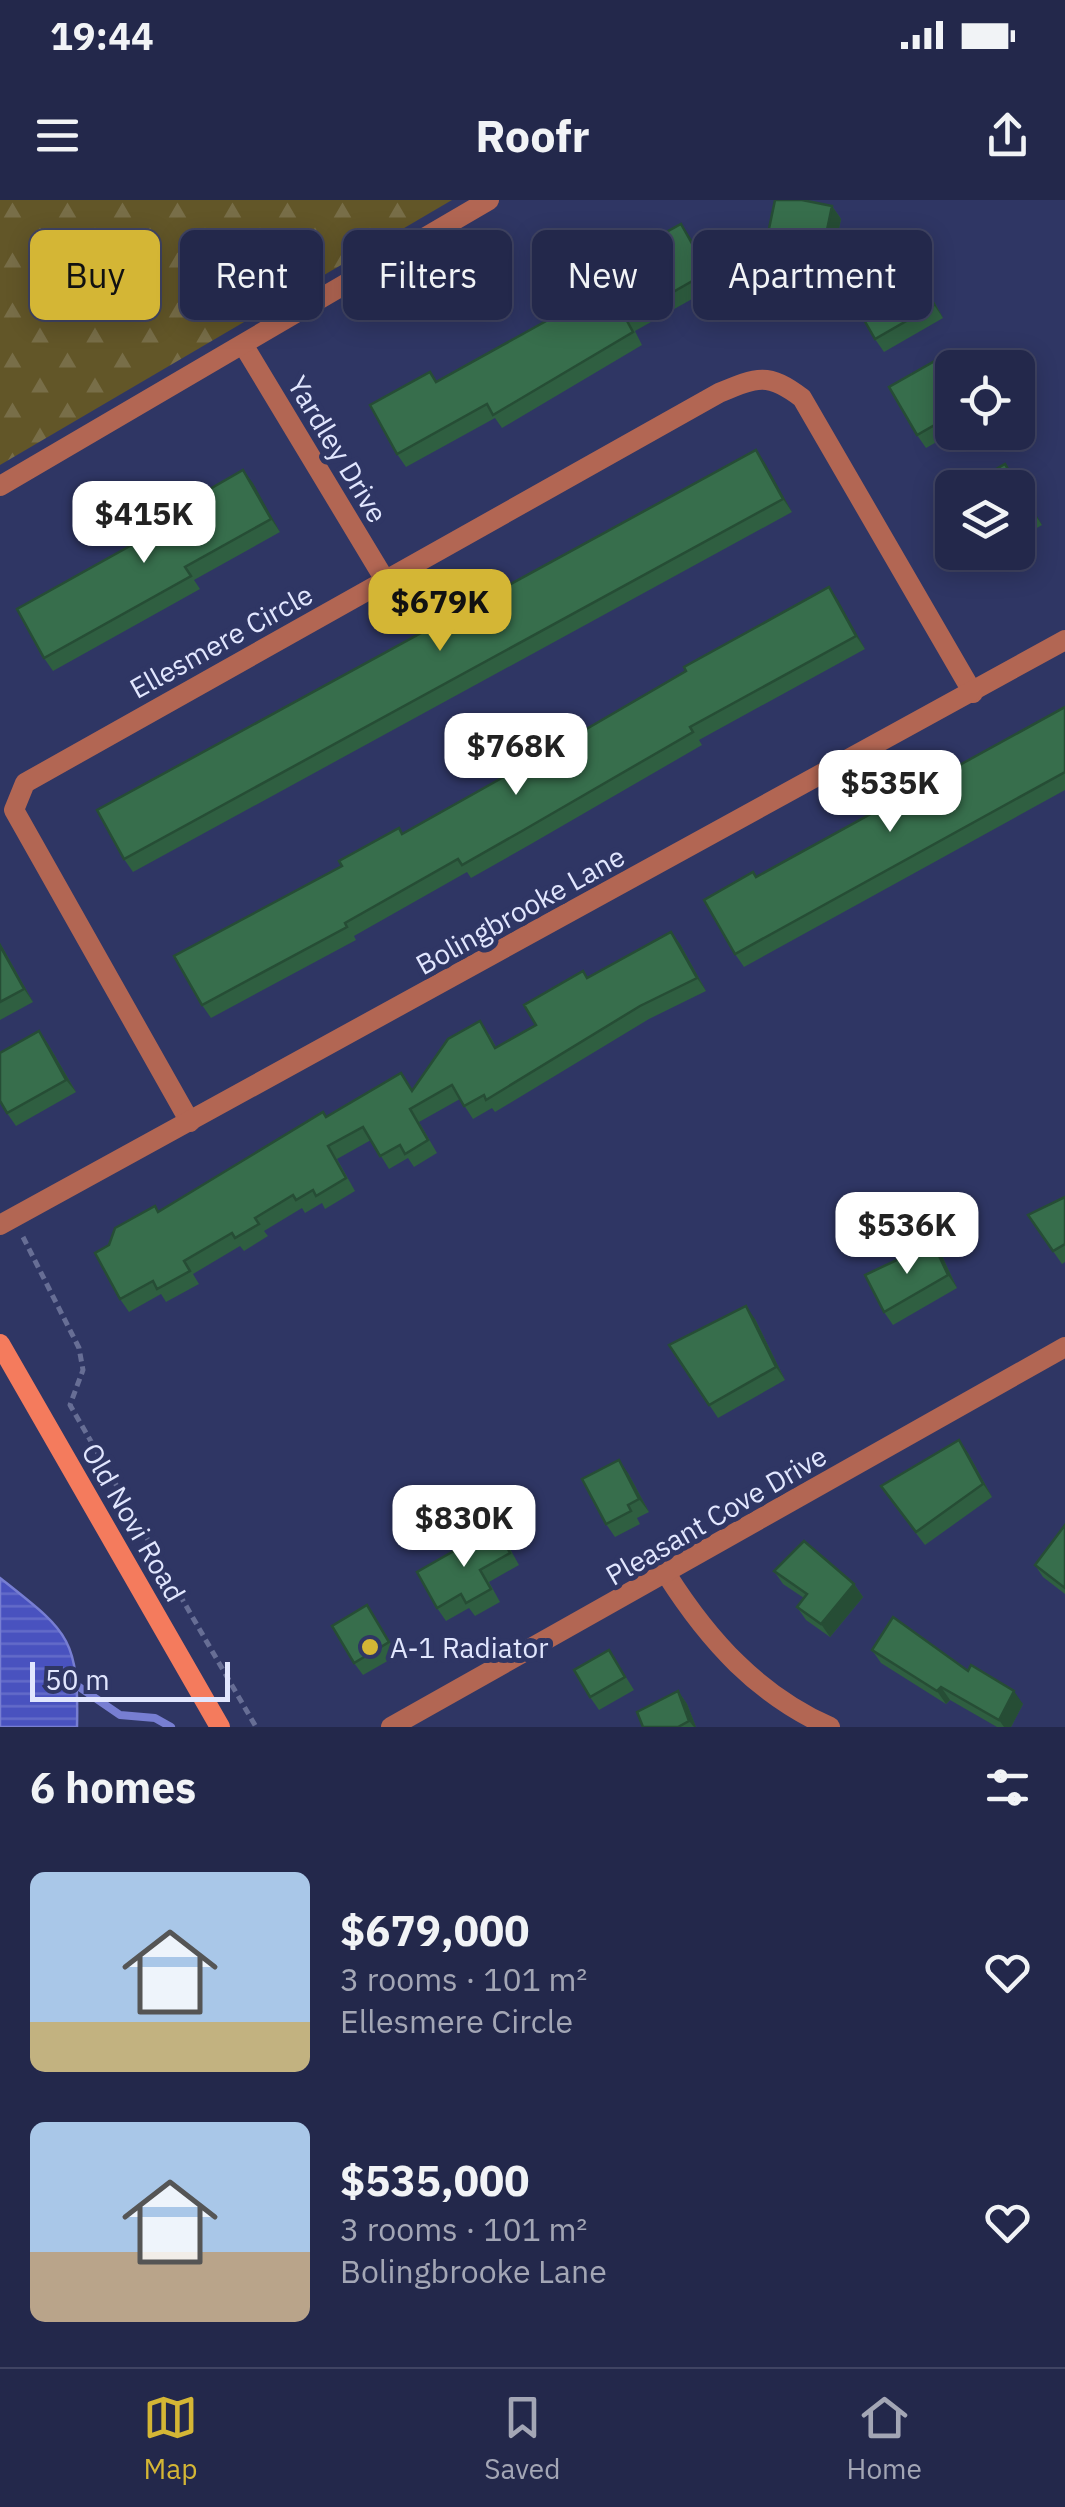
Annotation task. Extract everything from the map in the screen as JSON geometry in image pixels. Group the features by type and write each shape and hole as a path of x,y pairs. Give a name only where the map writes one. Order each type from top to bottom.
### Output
{"street":[{"path":"0,486 489,200"},
{"name":"Yardley Drive","path":"244,346 385,580"},
{"name":"Ellesmere Circle","path":"190,1122 14,810 25,783 720,393 753,379 779,380 802,398 973,693"},
{"name":"Bolingbrooke Lane","path":"5,1222 1065,640"},
{"name":"Old Novi Road","path":"0,1344 220,1727"},
{"name":"Pleasant Cove Drive","path":"391,1727 667,1576 1065,1348"},
{"path":"667,1576 729,1660 797,1712 830,1727"}],"path":[{"path":"5,1222 22,1236 79,1348 83,1370 70,1396 77,1419 256,1727"}],"green space":[{"path":"0,200 452,200 401,230 343,230 343,264 323,276 323,230 180,230 180,320 247,320 0,465"}],"shaded area":[{"path":"0,1578 41,1611 65,1639 75,1673 77,1727 0,1727"}],"building":[{"path":"775,200 832,206 827,230 769,230"},
{"path":"681,224 693,245 693,281 673,292 673,230"},
{"path":"548,320 627,320 633,332 493,415 487,404 397,454 370,405 430,372 436,382"},
{"path":"864,320 908,320 875,339"},
{"path":"935,361 935,425 917,435 889,387"},
{"path":"756,450 783,499 124,859 97,810"},
{"path":"243,470 271,519 185,567 191,576 44,658 17,609 189,513 184,504"},
{"path":"829,587 856,636 690,727 693,732 462,865 458,859 345,923 347,927 202,1005 174,956 342,866 339,861 399,828 402,834 516,770 686,671 684,667"},
{"path":"1065,707 1065,772 735,954 704,900 753,872 756,877"},
{"path":"671,932 697,978 640,1006 486,1100 484,1095 464,1106 452,1085 410,1109 428,1140 405,1154 400,1145 380,1156 363,1127 328,1146 346,1178 316,1196 313,1190 296,1200 293,1195 255,1218 259,1224 235,1238 232,1233 184,1261 190,1271 157,1289 153,1281 120,1299 95,1253 109,1245 115,1228 155,1206 158,1212 323,1112 326,1117 401,1073 412,1091 448,1039 480,1021 495,1048 536,1025 524,1005 583,971 587,978"},
{"path":"0,946 24,989 0,1002"},
{"path":"39,1031 66,1080 7,1113 0,1101 0,1053"},
{"path":"1065,1197 1065,1244 1053,1251 1028,1215"},
{"path":"933,1243 948,1275 884,1312 865,1275"},
{"path":"746,1306 776,1367 709,1405 669,1345"},
{"path":"959,1440 983,1484 916,1532 881,1486"},
{"path":"619,1460 639,1499 628,1505 631,1511 606,1524 582,1479"},
{"path":"1065,1525 1065,1588 1035,1565"},
{"path":"496,1527 510,1553 480,1570 491,1589 466,1603 461,1594 437,1608 417,1572"},
{"path":"804,1541 854,1584 821,1624 797,1607 807,1594 774,1571"},
{"name":"A-1 Radiator","path":"367,1605 389,1642 354,1663 332,1626"},
{"path":"893,1617 968,1671 971,1665 1014,1691 999,1720 941,1687 937,1691 872,1650"},
{"path":"609,1650 625,1677 590,1697 574,1670"},
{"path":"678,1691 689,1721 678,1727 643,1727 637,1712"}],"waterway":[{"path":"69,1680 120,1715 155,1718 171,1727"}],"place":[{"name":"A-1 Radiator","path":"370,1647"}]}
